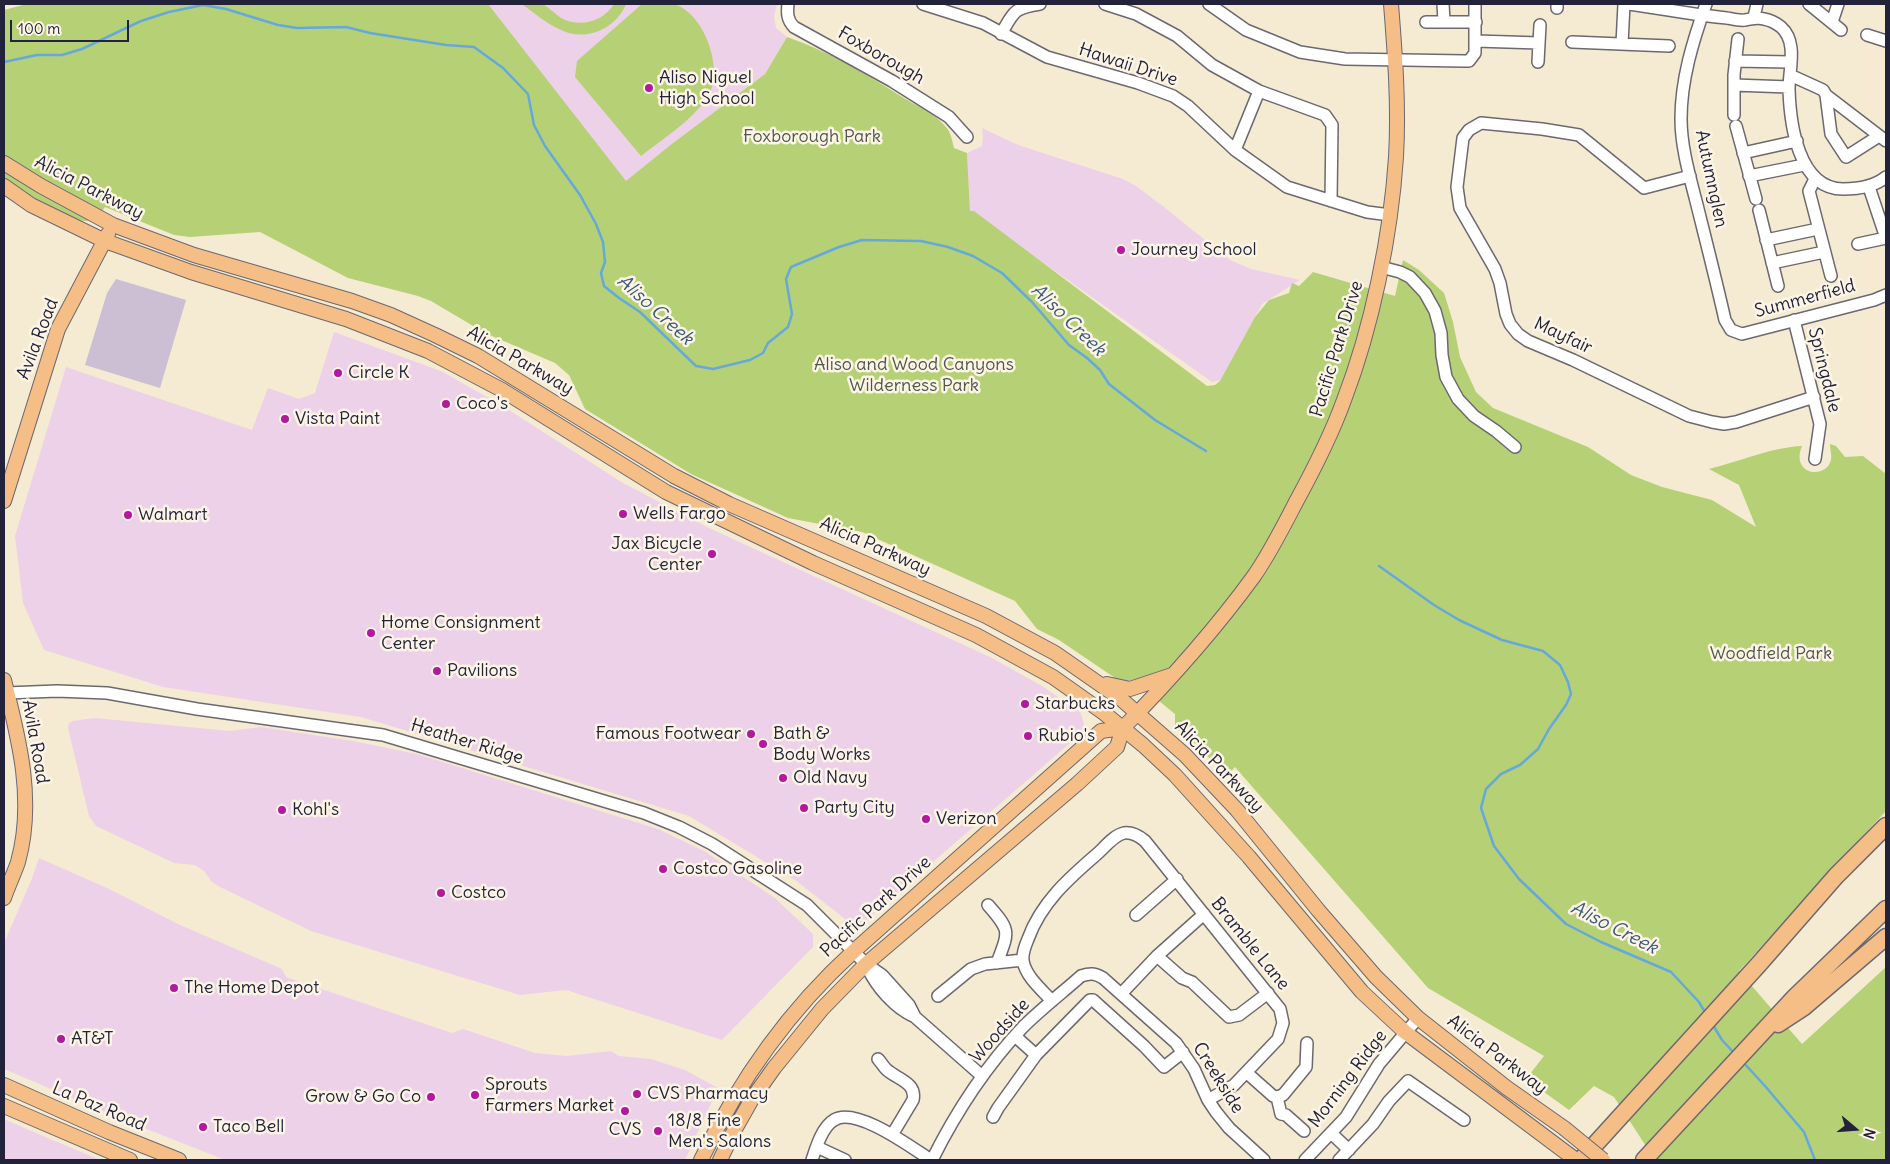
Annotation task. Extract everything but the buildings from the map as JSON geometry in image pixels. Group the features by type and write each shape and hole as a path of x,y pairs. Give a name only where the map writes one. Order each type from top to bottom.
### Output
{"highway":[{"path":"1579,1160 1645,1090 1836,876 1886,826"},
{"path":"1759,964 1886,841"},
{"path":"1799,1002 1886,909"},
{"path":"1644,1160 1757,1038 1799,1002 1886,937"}],"main road":[{"name":"Pacific Park Drive","path":"720,1160 739,1122 774,1068 822,1009 866,964 1077,784 1119,745 1123,728 1206,639 1255,575 1320,456 1345,400 1370,317 1390,215 1397,142 1396,59 1391,4"},
{"name":"Alicia Parkway","path":"4,163 41,186 113,225 194,255 352,300 435,335 478,356 674,476 729,504 986,616 1055,653 1098,681 1138,713 1185,755 1237,810 1318,910 1376,977 1418,1018 1507,1088 1564,1128 1603,1160"},
{"name":"Alicia Parkway","path":"4,186 31,205 105,242 191,272 346,319 428,351 502,390 666,492 854,582 976,635 1023,659 1074,691 1123,728 1176,775 1212,814 1362,992 1405,1032 1553,1143 1579,1160"},
{"name":"Avila Road","path":"4,501 58,329 113,225"},
{"path":"1098,681 1128,689 1175,674"},
{"name":"Avila Road","path":"4,898 18,862 25,820 26,794 23,768 6,686"},
{"name":"Pacific Park Drive","path":"701,1160 730,1102 757,1060 790,1017 819,984 1102,731 1123,728"},
{"name":"La Paz Road","path":"4,1085 109,1132 179,1160"},
{"path":"712,1160 732,1119 730,1102"},
{"name":"La Paz Road","path":"4,1106 130,1160"},
{"path":"33,1118 44,1115 91,1134 109,1132"}],"street":[{"name":"Foxborough","path":"788,4 789,21 794,27 892,81 949,118 967,137"},
{"name":"Hawaii Drive","path":"923,4 983,23 1047,57 1138,83 1173,96 1188,106 1235,150 1287,188 1367,212 1390,215"},
{"path":"1001,34 1013,13 1026,6 1040,4"},
{"path":"1105,4 1136,14 1177,36 1212,65 1259,92 1325,115 1332,125 1331,201"},
{"path":"1209,4 1246,30 1300,52 1345,59 1469,60 1476,53 1476,4"},
{"path":"1443,4 1444,22"},
{"path":"1622,44 1624,4"},
{"path":"1628,4 1656,5 1702,16 1744,20 1754,17 1774,22 1782,28 1792,48 1790,62 1790,111 1804,165 1815,179 1827,186 1839,189 1854,189 1886,181"},
{"name":"Autumnglen","path":"1706,4 1687,67 1681,119 1683,143 1690,176 1724,320 1731,330"},
{"path":"1754,17 1757,4"},
{"path":"1809,4 1836,26 1838,4"},
{"path":"1426,22 1476,22"},
{"path":"1538,62 1540,25"},
{"path":"1867,35 1886,41"},
{"path":"1738,39 1734,85 1735,121 1778,286"},
{"path":"1476,41 1539,43"},
{"path":"1572,42 1669,46"},
{"path":"1735,61 1790,62"},
{"path":"1734,85 1790,81 1823,90 1826,95 1883,138 1846,157 1831,134 1826,95"},
{"path":"1235,150 1259,92"},
{"name":"Mayfair","path":"1690,176 1644,188 1580,135 1481,123 1469,130 1463,138 1457,197 1460,208 1495,269 1510,324 1518,334 1528,341 1573,360 1689,416 1712,422 1736,422 1814,398"},
{"path":"1743,153 1797,141"},
{"path":"1749,176 1804,165"},
{"path":"1815,179 1809,191 1831,276"},
{"path":"1858,244 1886,238 1869,186"},
{"path":"1766,240 1818,229"},
{"path":"1772,263 1824,252"},
{"path":"1380,272 1400,272 1410,277 1425,293 1435,311 1441,333 1446,377 1458,399 1474,416 1515,447"},
{"name":"Summerfield","path":"1731,330 1742,334 1886,295"},
{"name":"Springdale","path":"1794,320 1820,424 1815,459"},
{"name":"Heather Ridge","path":"6,686 107,693 197,709 382,735 644,813 680,827 712,844 807,905 866,964 882,975 909,1005 915,1017 982,1076"},
{"name":"Bramble Lane","path":"1023,960 1024,948 1039,914 1068,879 1118,836 1130,833 1145,841 1280,1009 1283,1023 1278,1039 1234,1085 1208,1100"},
{"path":"1136,915 1177,879"},
{"path":"988,906 1001,920 1007,934 997,962"},
{"path":"1121,994 1157,956 1204,914"},
{"path":"1157,956 1182,978 1192,982 1229,1017 1239,1015 1268,993"},
{"path":"938,996 971,969 997,962 1023,960 1030,976 1052,1001"},
{"name":"Woodside","path":"932,1160 946,1133 982,1076 1016,1036 1052,1001 1081,976 1090,973 1103,978 1121,994"},
{"name":"Creekside","path":"1121,994 1176,1043 1194,1069 1208,1100 1229,1128 1264,1160"},
{"path":"993,1117 1036,1055 1090,1000 1094,1000 1164,1066 1183,1052"},
{"name":"Morning Ridge","path":"1305,1160 1346,1117 1379,1064 1418,1018"},
{"path":"1016,1036 1036,1055"},
{"path":"1247,1073 1273,1096 1283,1095 1306,1067 1307,1043"},
{"path":"878,1059 886,1069 912,1087 914,1094 913,1100 892,1135"},
{"path":"1339,1160 1373,1124 1399,1089 1408,1081 1464,1120"},
{"path":"1277,1097 1281,1114 1286,1115 1304,1131"},
{"path":"812,1160 827,1127 833,1120 841,1116 851,1116 892,1135 932,1160"},
{"path":"1331,1133 1349,1150"},
{"path":"817,1147 845,1160"}],"shaded area":[{"name":"Aliso Niguel High School","path":"485,4 777,4 774,16 776,28 787,37 765,74 673,143 626,182"},
{"name":"Journey School","path":"982,128 1018,145 1123,179 1136,186 1164,207 1230,260 1251,269 1300,280 1262,304 1221,380 1212,382 970,211 967,153 982,146"},
{"path":"116,279 186,300 160,388 85,365 107,293"},
{"path":"334,332 441,371 501,405 623,483 709,528 990,657 1042,686 1081,713 1085,730 857,928 795,880 689,816 361,717 163,687 44,650 23,603 15,536 66,367 252,430 268,388 299,399 315,393"},
{"path":"95,718 230,731 261,727 353,741 417,754 658,829 704,851 775,898 813,934 813,947 722,1040 566,990 520,995 311,931 220,887 212,882 204,871 195,865 174,863 96,826 89,816 68,728 69,723 73,721"},
{"path":"39,858 107,888 178,924 282,969 286,977 452,1033 463,1029 535,1053 567,1056 611,1051 619,1056 651,1059 685,1070 718,1088 685,1160 225,1160 4,1069 4,943"},
{"path":"4,1119 22,1127 100,1160 4,1160"}],"green space":[{"path":"27,4 488,4 626,181 765,74 787,37 818,49 849,65 937,118 949,131 954,148 967,153 970,211 974,211 1207,386 1215,385 1220,381 1255,317 1269,300 1289,293 1292,283 1299,286 1313,272 1395,296 1403,260 1419,270 1444,293 1453,322 1460,357 1476,392 1493,408 1588,447 1631,475 1662,487 1712,500 1756,527 1739,485 1709,469 1767,452 1802,446 1801,463 1810,471 1816,472 1828,466 1831,460 1830,444 1836,446 1845,457 1863,456 1886,474 1886,811 1739,971 1802,1044 1886,967 1886,1160 1655,1160 1614,1097 1594,1086 1569,1110 1526,1079 1544,1056 1428,988 1235,767 1228,775 1175,727 1175,714 1133,680 1121,682 1059,640 1037,629 1015,601 862,532 788,518 691,474 585,409 569,375 555,363 485,333 431,301 348,278 260,232 190,237 174,235 105,207 96,218 87,221 79,220 33,201 4,186 4,10"},
{"path":"522,4 542,4 561,18 576,23 583,23 590,22 604,15 614,4 626,4 621,13 608,26 590,34 580,35 556,28"},
{"path":"642,4 673,4 684,9 694,18 709,44 714,73 712,87 707,98 693,115 641,156 575,77 577,61"}],"waterway":[{"name":"Aliso Creek","path":"4,62 37,55 62,55 82,49 141,21 169,12 203,5 226,9 278,25 297,28 346,27 370,33 446,45 474,47 503,68 528,94 534,125 545,146 580,195 596,224 603,242 605,262 601,273 604,286 640,312 696,366 713,369 750,360 763,353 768,343 788,327 792,314 786,279 791,267 839,247 862,240 921,241 948,247 973,256 1002,273 1032,302 1069,345 1100,370 1109,384 1155,420 1206,451"},
{"name":"Aliso Creek","path":"1379,566 1434,605 1459,620 1502,640 1543,651 1560,665 1571,694 1566,705 1538,749 1520,765 1501,774 1486,789 1481,808 1494,846 1519,879 1566,924 1601,942 1671,972 1699,1002 1706,1014"},
{"name":"Aliso Creek","path":"1713,1025 1722,1040 1735,1054"},
{"name":"Aliso Creek","path":"1743,1062 1804,1132 1815,1160"}],"place":[{"name":"Aliso Niguel High School","path":"649,88"},
{"name":"Journey School","path":"1121,250"},
{"name":"Circle K","path":"338,373"},
{"name":"Coco's","path":"446,404"},
{"name":"Vista Paint","path":"285,419"},
{"name":"Wells Fargo","path":"623,514"},
{"name":"Walmart","path":"128,515"},
{"name":"Jax Bicycle Center","path":"712,554"},
{"name":"Home Consignment Center","path":"371,633"},
{"name":"Pavilions","path":"437,671"},
{"name":"Starbucks","path":"1025,704"},
{"name":"Famous Footwear","path":"751,734"},
{"name":"Rubio's","path":"1028,736"},
{"name":"Bath & Body Works","path":"763,744"},
{"name":"Old Navy","path":"783,778"},
{"name":"Party City","path":"804,808"},
{"name":"Kohl's","path":"282,810"},
{"name":"Verizon","path":"926,819"},
{"name":"Costco Gasoline","path":"663,869"},
{"name":"Costco","path":"441,893"},
{"name":"The Home Depot","path":"174,988"},
{"name":"AT&T","path":"61,1039"},
{"name":"CVS Pharmacy","path":"637,1094"},
{"name":"Sprouts Farmers Market","path":"475,1095"},
{"name":"Grow & Go Co","path":"431,1097"},
{"name":"CVS","path":"625,1111"},
{"name":"Taco Bell","path":"203,1127"},
{"name":"18/8 Fine Men's Salons","path":"658,1131"}],"park label":[{"name":"Foxborough Park","path":"812,137"},
{"name":"Aliso and Wood Canyons Wilderness Park","path":"914,375"},
{"name":"Woodfield Park","path":"1771,654"}]}
